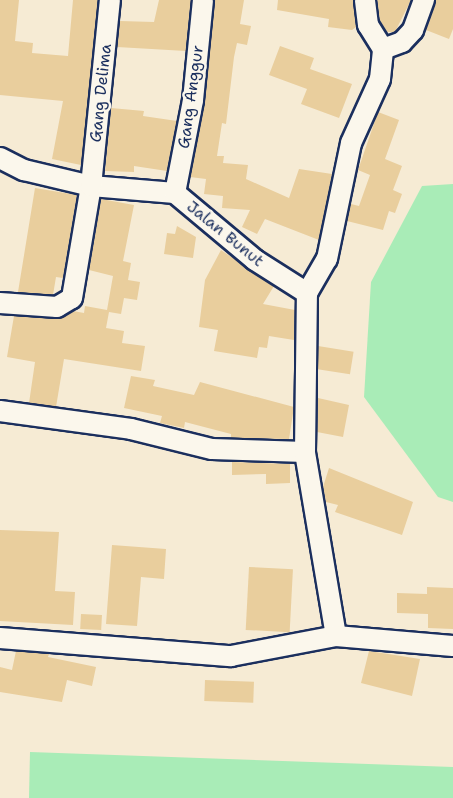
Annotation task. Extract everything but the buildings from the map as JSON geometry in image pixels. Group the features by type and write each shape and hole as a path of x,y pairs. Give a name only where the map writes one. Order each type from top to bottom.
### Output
{"street":[{"name":"Gang Delima","path":"0,303 57,307 72,298 91,186 111,0"},
{"name":"Gang Anggur","path":"175,193 193,100 203,0"},
{"path":"336,636 305,452 307,293 327,258 351,143 380,79 383,49 368,25 365,0"},
{"path":"383,49 402,42 413,30 424,0"},
{"name":"Jalan Bunut","path":"0,158 24,170 91,186 175,193 255,260 307,293"},
{"path":"0,411 131,429 212,449 305,452"},
{"path":"0,638 231,656 336,636 453,646"}],"green space":[{"path":"453,184 453,502 438,497 364,397 371,282 422,186"},
{"path":"30,752 453,767 453,798 29,798"}]}
